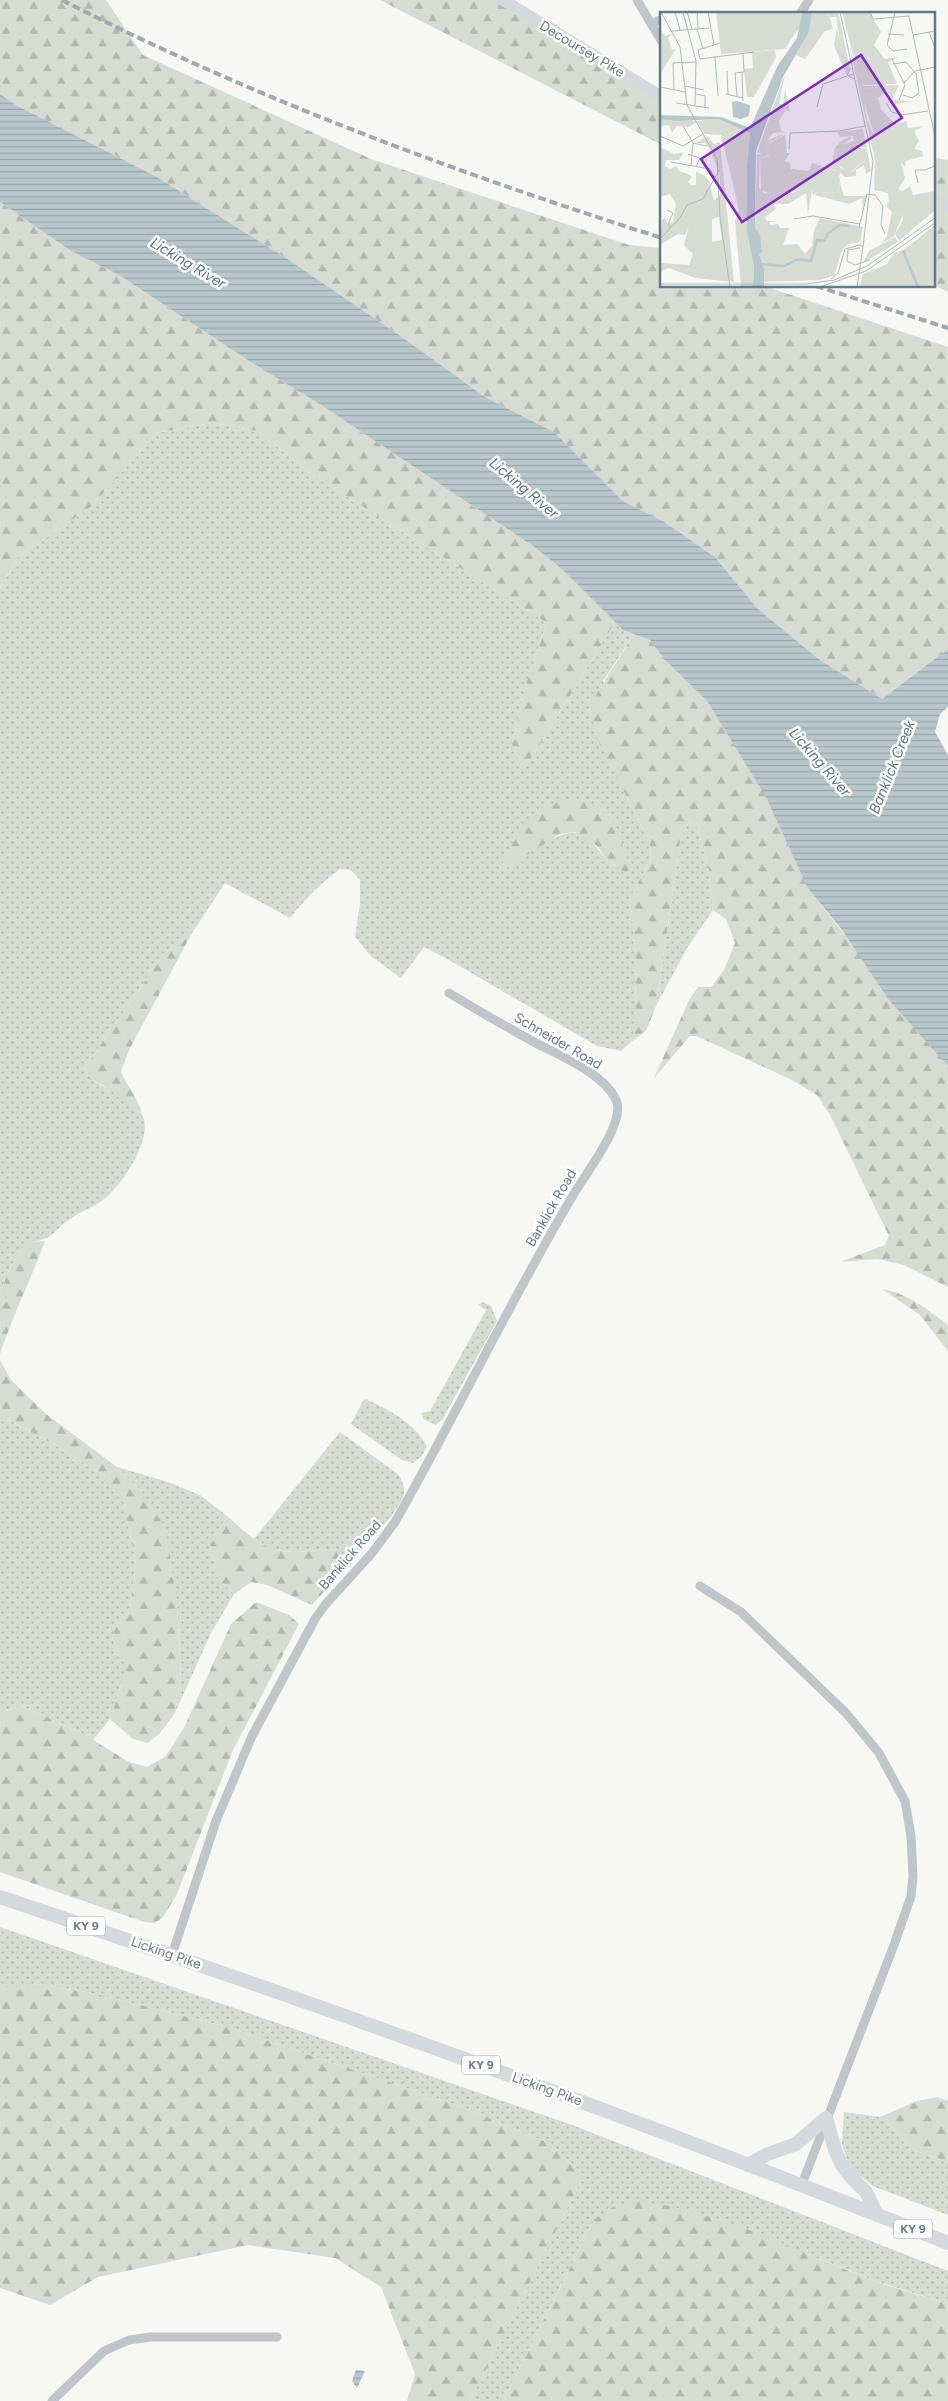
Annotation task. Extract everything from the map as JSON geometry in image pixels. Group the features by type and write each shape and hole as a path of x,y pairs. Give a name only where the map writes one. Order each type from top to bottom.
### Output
{"main road":[{"name":"Decoursey Pike","path":"503,0 660,96"},
{"name":"Licking Pike","path":"0,1897 172,1955 447,2053 802,2184 948,2243"},
{"path":"748,2165 796,2144 826,2118 835,2150 842,2165 866,2192 877,2215"}],"street":[{"path":"637,0 660,39"},
{"path":"801,12 809,0"},
{"path":"651,24 660,19"},
{"name":"Schneider Road","path":"448,993 588,1071 610,1091 617,1100 618,1108 609,1137 595,1161"},
{"name":"Banklick Road","path":"172,1955 227,1793 252,1736 295,1652 325,1605 372,1553 395,1522 553,1230 595,1161"},
{"path":"700,1586 741,1612 846,1712 879,1753 905,1801 911,1836 913,1876 911,1896 802,2184"},
{"path":"52,2401 104,2352 129,2340 151,2337 277,2337"}],"green space":[{"path":"0,0 106,0 143,55 371,159 629,245 660,248 660,288 770,288 948,347 948,649 882,699 820,660 757,608 715,557 663,521 623,501 554,432 485,397 402,337 286,258 157,177 16,105 0,94"},
{"path":"380,0 503,0 642,86 660,89 660,144"},
{"path":"936,158 948,160 948,292 936,286"},
{"path":"0,202 71,251 119,275 249,361 321,405 533,546 563,570 615,622 533,756 521,766 512,744 527,681 547,623 316,477 257,431 212,423 156,433 92,506 18,557 0,587"},
{"path":"212,423 257,431 316,477 547,623 527,681 512,744 521,765 533,756 615,622 623,630 634,634 603,681 625,794 650,843 651,858 630,898 636,955 635,1029 630,1043 621,1051 597,1046 424,947 401,978 372,957 355,937 360,903 360,880 351,870 340,869 313,892 290,918 225,883 192,933 164,954 85,1067 88,1079 110,1089 125,1099 142,1115 145,1124 144,1136 134,1161 118,1185 103,1200 73,1217 49,1237 28,1242 10,1267 0,1294 0,588 18,557 92,506 156,433","holes":["597,806 626,874 607,859 587,838 574,833 564,834 552,839 498,872"]},
{"path":"634,634 650,640 665,660 707,701 767,798 807,887 948,1066 948,1287 904,1265 878,1259 840,1262 885,1245 889,1236 830,1115 817,1095 790,1079 696,1036 690,1036 654,1078 689,1000 698,987 711,987 724,970 735,943 726,919 713,910 709,870 697,826 689,822 681,836 656,1006 646,1031 630,1043 635,1028 636,955 630,898 651,858 650,843 597,738 589,706"},
{"path":"573,798 597,806 615,824 630,867 626,874 604,856 598,847 583,835 574,832 560,834 498,873 515,841 531,817 545,808"},
{"path":"689,822 697,826 709,870 713,910 687,948 656,1006 681,836"},
{"path":"192,933 129,1050 121,1072 138,1103 142,1115 103,1085 88,1079 85,1067 164,954"},
{"path":"45,1241 0,1354 0,1294 10,1267 28,1242"},
{"path":"882,1289 908,1298 948,1325 948,1351 920,1315"},
{"path":"483,1302 491,1306 497,1321 442,1420 436,1425 423,1419 422,1413 430,1411 486,1310 478,1305"},
{"path":"0,1360 11,1380 46,1414 117,1467 142,1492 166,1529 177,1604 181,1677 175,1713 160,1733 148,1743 133,1739 110,1719 124,1677 124,1663 112,1639 115,1629 130,1610 136,1563 122,1494 109,1479 48,1441 0,1415"},
{"path":"366,1399 401,1418 415,1430 427,1446 422,1456 413,1463 402,1460 351,1424 363,1401"},
{"path":"0,1415 48,1441 109,1479 122,1494 136,1563 130,1610 115,1629 112,1639 124,1663 124,1677 110,1719 93,1740 80,1732 21,1706 0,1713"},
{"path":"340,1432 399,1475 404,1487 404,1494 396,1510 388,1520 350,1563 334,1549 295,1552 273,1550 254,1539"},
{"path":"117,1467 168,1482 200,1495 227,1516 210,1545 218,1578 234,1594 211,1633 175,1713 181,1677 177,1604 142,1492"},
{"path":"227,1516 265,1546 294,1552 334,1549 350,1563 312,1605 267,1585 251,1582 234,1594 218,1578 210,1545"},
{"path":"256,1602 289,1615 299,1624 233,1750 177,1894 163,1917 155,1923 144,1922 0,1872 0,1713 21,1706 80,1732 129,1762 147,1767 165,1757 184,1728 231,1624"},
{"path":"0,1927 572,2125 948,2271 948,2304 876,2281 714,2218 594,2220 503,2401 470,2401 584,2175 549,2143 454,2104 224,2026 92,1993 37,1984 28,1987 0,1987"},
{"path":"37,1984 92,1993 224,2026 454,2104 549,2143 584,2175 470,2401 407,2401 415,2374 381,2287 335,2258 248,2245 98,2277 50,2305 0,2288 0,1987 28,1987"},
{"path":"938,2097 948,2101 948,2162 916,2151 880,2117 917,2101"},
{"path":"844,2112 880,2117 916,2151 948,2162 948,2215 873,2186 850,2168 842,2144"},
{"path":"635,2201 697,2213 728,2222 846,2270 948,2304 948,2401 503,2401 594,2220 613,2207"}],"water":[{"path":"0,94 16,105 157,177 286,258 402,337 485,397 554,432 623,501 663,521 715,557 757,608 820,660 882,699 948,649 948,707 940,714 935,732 948,755 948,1066 889,1000 842,930 807,887 767,799 707,701 665,660 650,640 623,630 563,570 533,546 321,405 249,361 119,275 71,251 0,202"},
{"path":"356,2370 365,2371 357,2388 352,2381"}],"railway":[{"path":"62,0 134,36 208,69 357,131 432,160 660,237"},
{"path":"822,288 948,328"}],"water label":[{"name":"Licking River","path":"188,263"},
{"name":"Licking River","path":"524,488"},
{"name":"Licking River","path":"820,762"},
{"name":"Banklick Creek","path":"892,767"}]}
